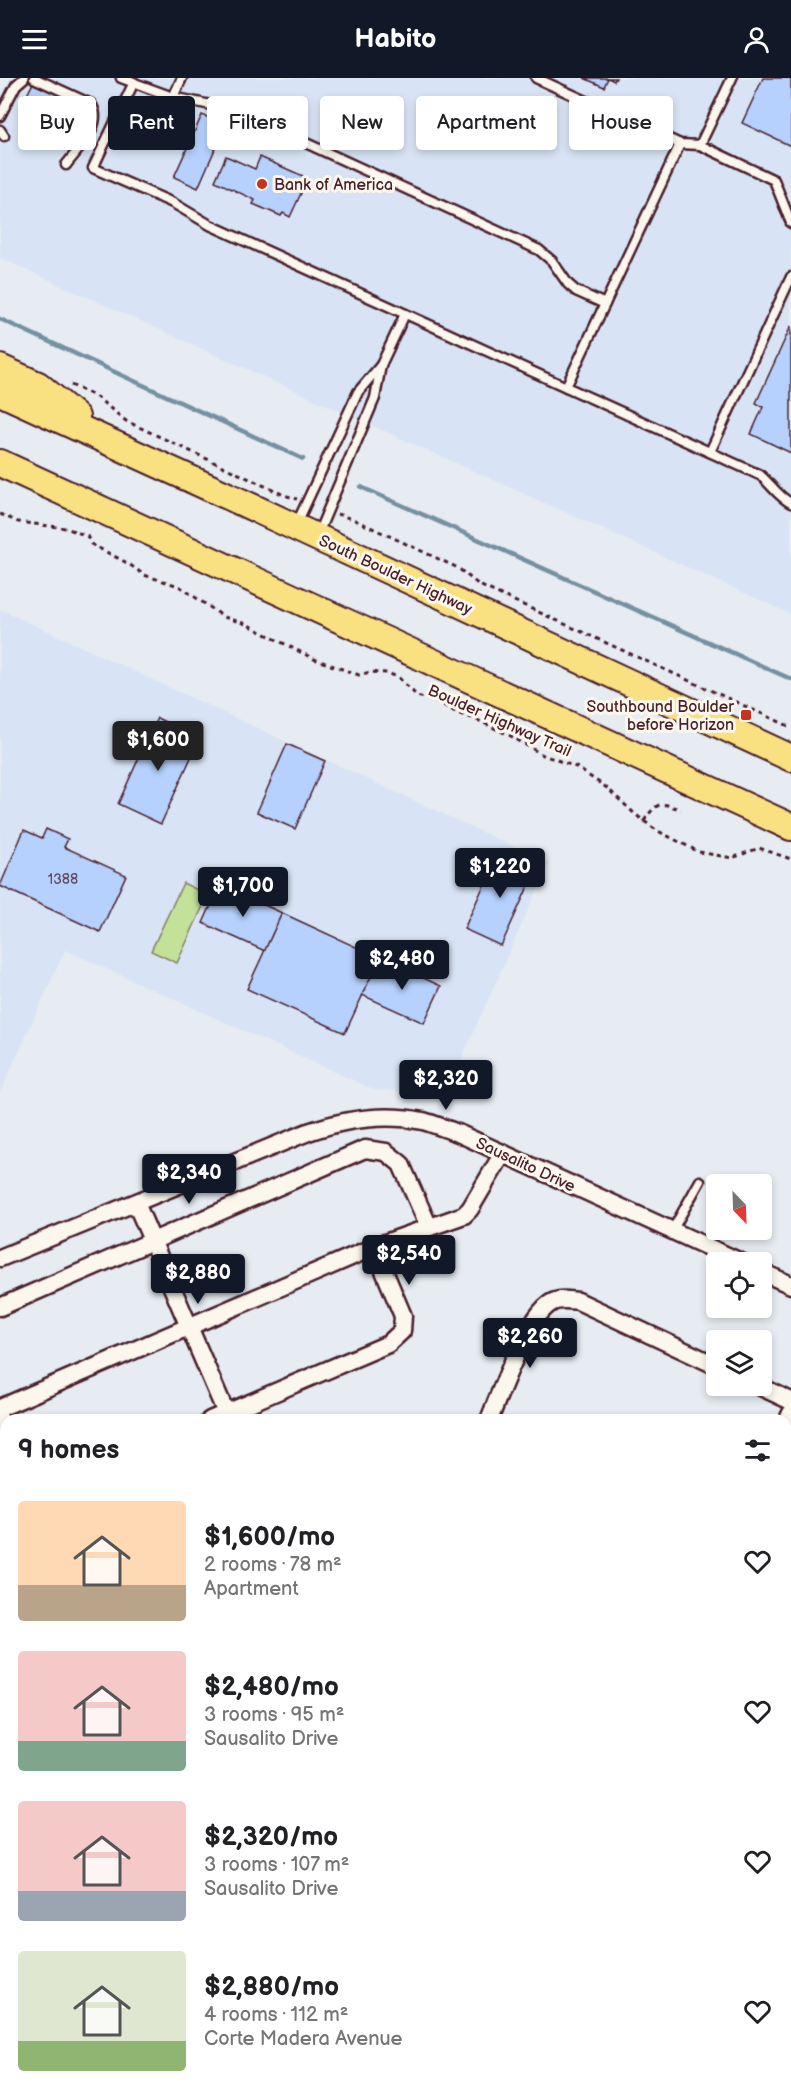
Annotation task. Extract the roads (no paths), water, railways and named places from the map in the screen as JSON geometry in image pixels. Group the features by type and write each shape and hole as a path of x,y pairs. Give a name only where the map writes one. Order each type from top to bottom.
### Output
{"main road":[{"path":"0,368 38,385 99,437"},
{"name":"South Boulder Highway","path":"0,392 791,758"},
{"path":"0,463 791,827"}],"street":[{"name":"Sausalito Drive","path":"0,1258 308,1131 360,1119 391,1117 423,1121 458,1133 719,1252"},
{"path":"0,1306 365,1149 386,1152 401,1164 429,1227"},
{"path":"0,1408 374,1247 464,1215 470,1209 503,1154"},
{"path":"136,1203 226,1414"},
{"path":"234,1414 388,1344 402,1331 403,1316 374,1247"},
{"path":"772,1276 791,1285"},
{"path":"492,1414 538,1312 553,1301 578,1301 706,1361"},
{"path":"772,1392 791,1401"}],"lane":[{"path":"0,116 16,85 24,78"},
{"path":"34,78 92,104 94,108 96,120 93,127 66,165"},
{"path":"173,96 182,78"},
{"path":"536,78 680,144 700,146 774,180 791,223"},
{"path":"700,146 732,78"},
{"path":"170,96 126,79 93,168 173,203 210,225 760,475 771,484 778,495 791,503"},
{"path":"195,102 225,108 247,116 539,250 552,261 568,284 576,291 605,304"},
{"path":"566,387 680,144"},
{"path":"710,452 791,277"},
{"path":"306,532 328,510 375,398 381,365 405,314"},
{"path":"306,532 306,502 358,392 381,365"},
{"path":"672,1231 700,1181"}],"waterway":[{"path":"0,319 303,459"},
{"path":"361,487 791,679"}],"place":[{"name":"Bank of America","path":"262,184"},
{"name":"Southbound Boulder before Horizon","path":"746,715"}]}
